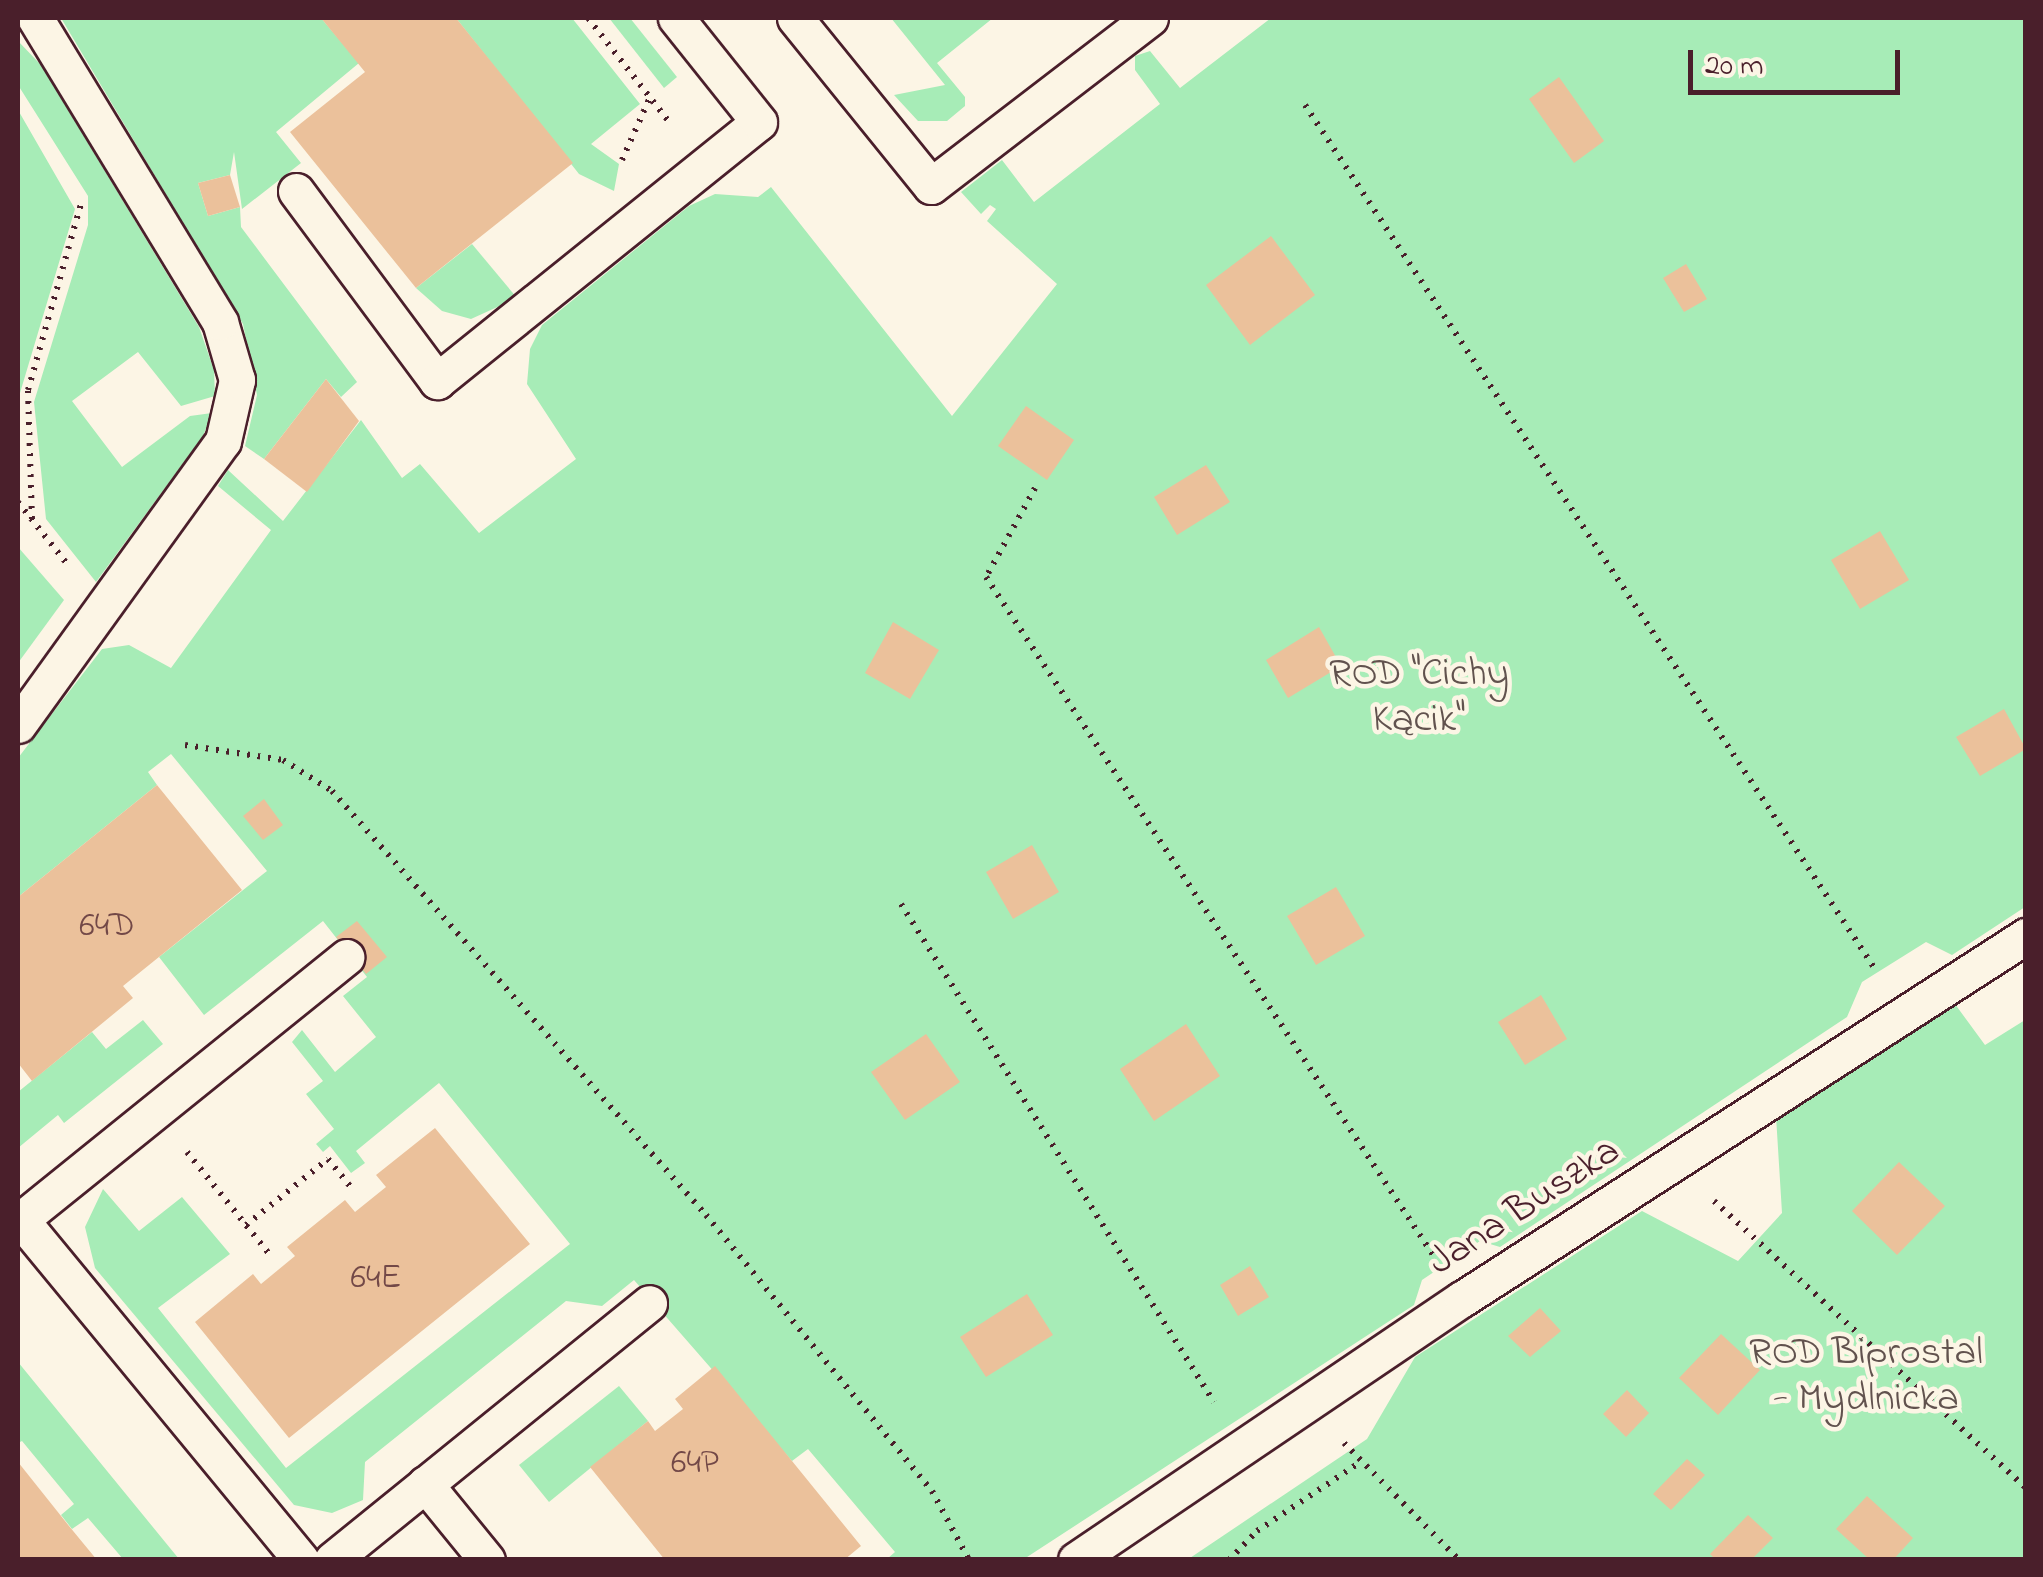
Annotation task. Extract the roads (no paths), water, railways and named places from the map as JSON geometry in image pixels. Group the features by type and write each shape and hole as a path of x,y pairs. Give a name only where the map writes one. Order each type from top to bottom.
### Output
{"lane":[{"path":"18,725 223,441 237,380 220,322 36,18"},
{"path":"296,191 437,381 759,122 676,18"},
{"path":"795,18 931,186 1150,18"},
{"name":"Jana Buszka","path":"1076,1560 1462,1298 2026,936"},
{"path":"301,1560 19,1221 346,957"},
{"path":"332,1560 649,1303"},
{"path":"425,1484 487,1560"}],"park label":[{"name":"ROD \"Cichy Kącik\"","path":"1419,698"},
{"name":"ROD Biprostal - Mydlnicka","path":"1866,1377"}]}
